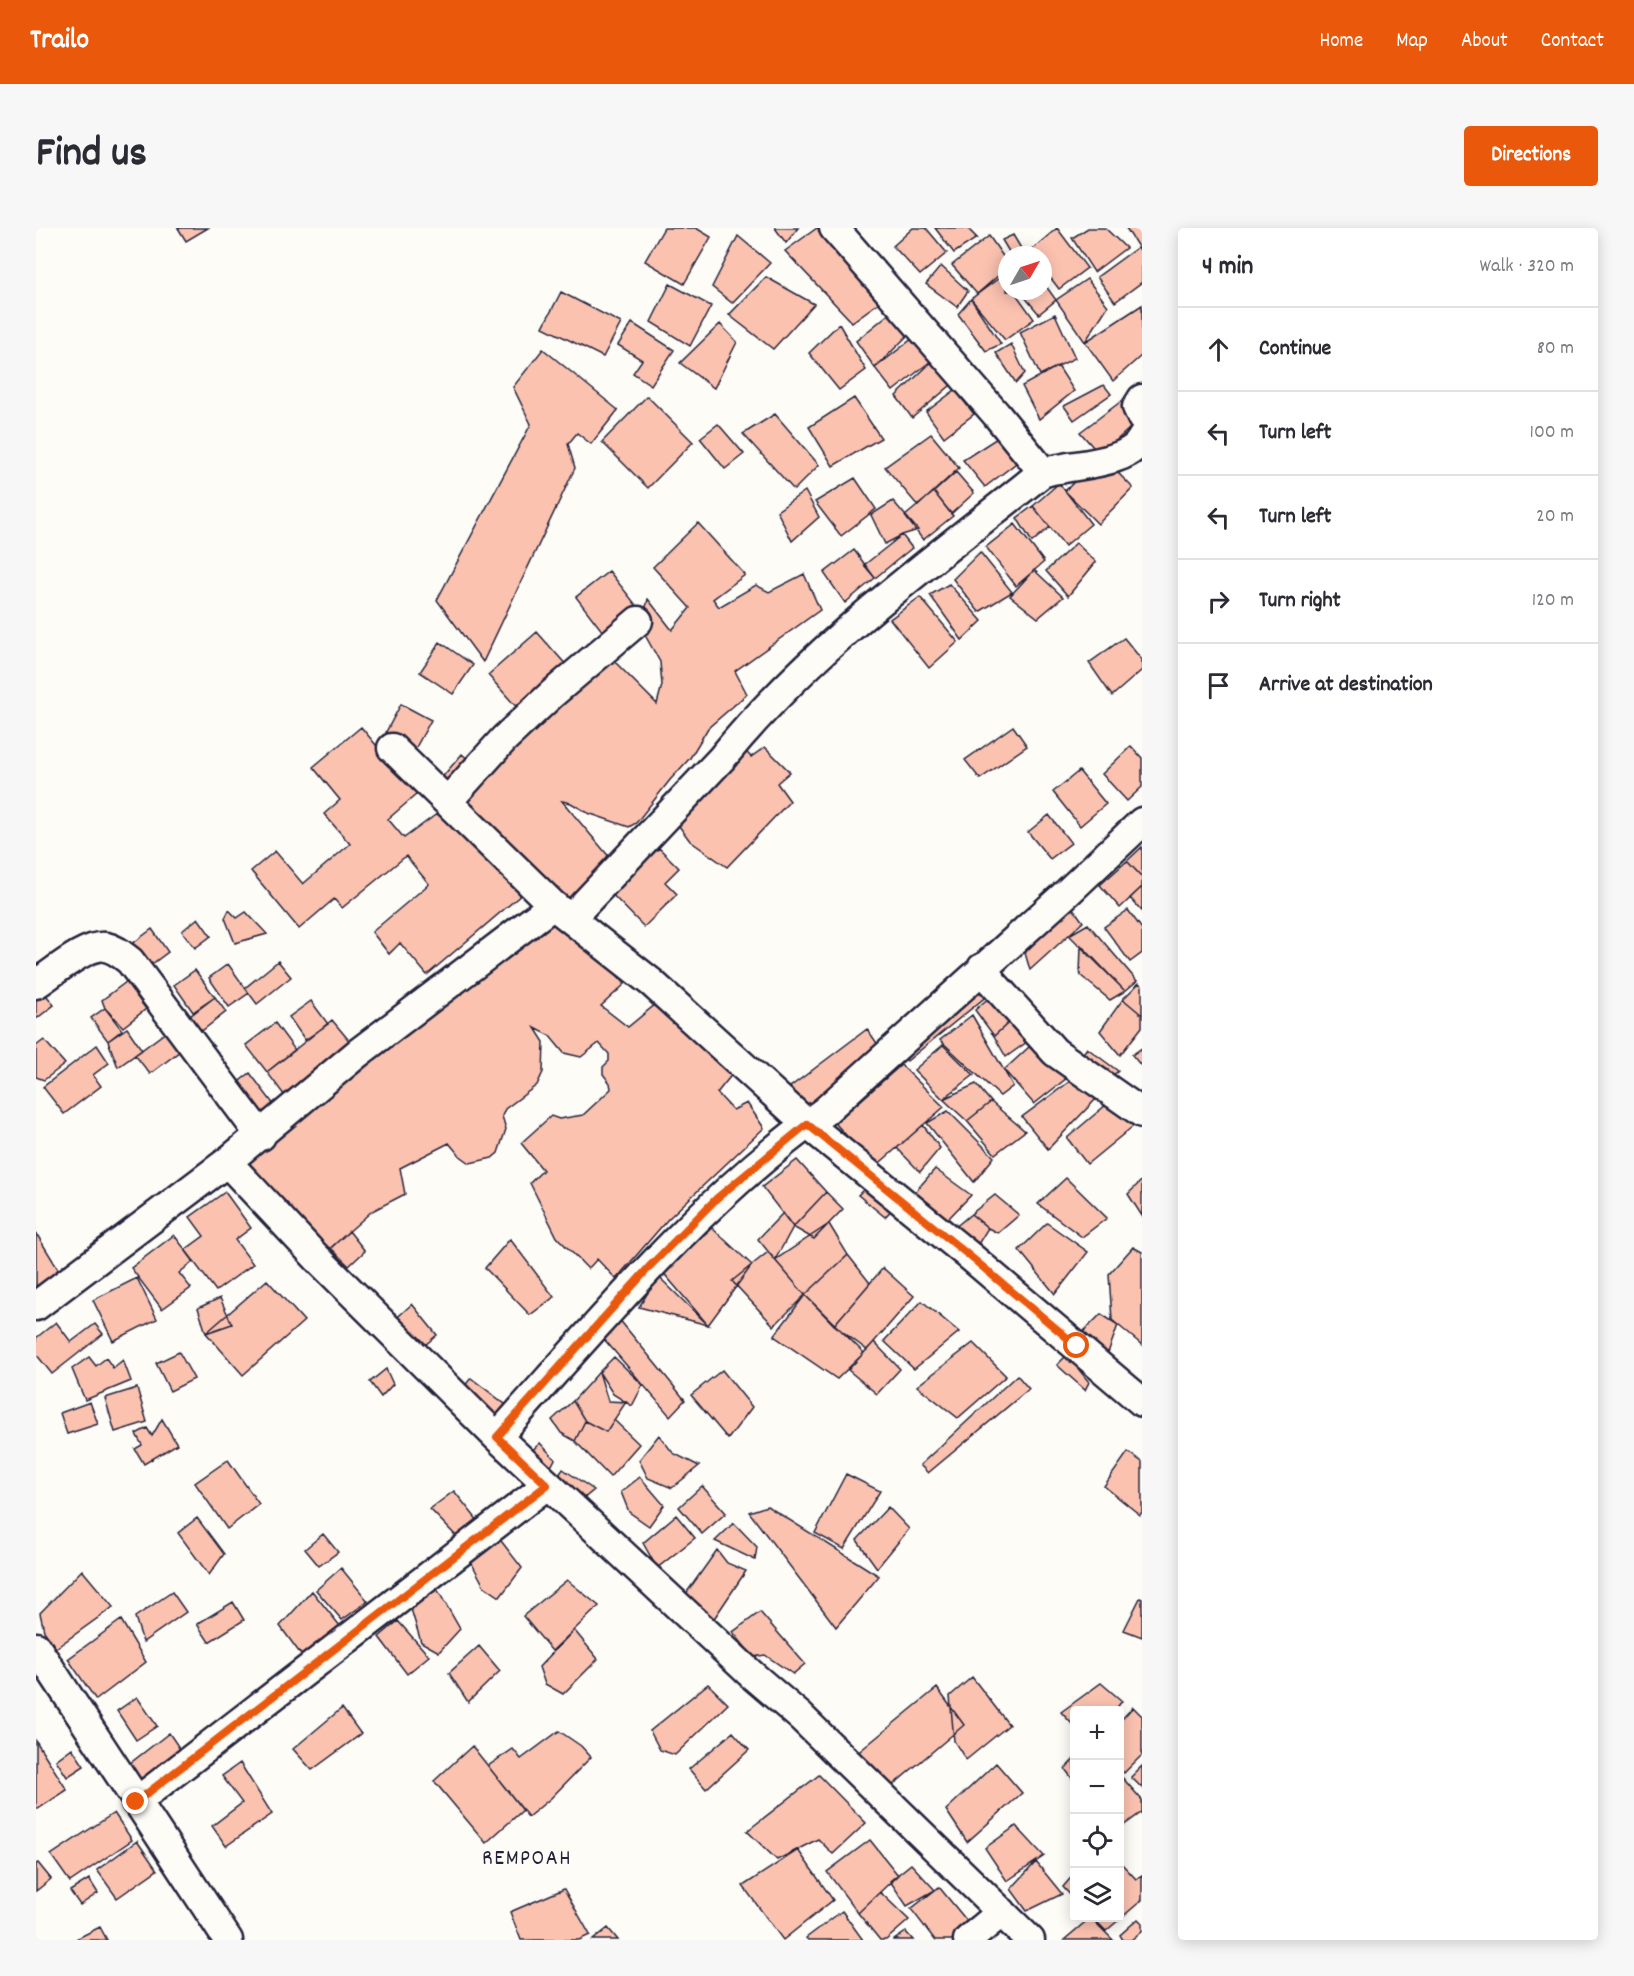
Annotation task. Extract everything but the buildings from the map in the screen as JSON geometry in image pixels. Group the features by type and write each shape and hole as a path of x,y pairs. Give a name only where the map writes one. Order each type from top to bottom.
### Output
{"street":[{"path":"834,228 996,414 1043,472"},
{"path":"1142,399 1137,407 1142,418"},
{"path":"36,1306 261,1136 358,1053 562,911 722,758 739,737 820,654 897,586 1043,472 1116,458 1132,450 1142,438"},
{"path":"448,801 504,739 552,694 638,621"},
{"path":"392,748 562,911 652,982 807,1124 972,1258 1142,1402"},
{"path":"497,1437 651,1265 717,1198 825,1111 1068,892 1142,822"},
{"path":"36,984 88,949 103,946 117,950 130,961 261,1136"},
{"path":"982,968 1055,1052 1142,1113"},
{"path":"226,1162 317,1258 497,1437 752,1675 801,1717 1030,1940"},
{"path":"136,1802 547,1485"},
{"path":"36,1647 228,1940"},
{"path":"968,1940 1002,1912"}],"district":[{"name":"REMPOAH","path":"527,1856"}],"route":[{"path":"136,1802 547,1485 497,1437 651,1265 717,1198 807,1124 1077,1346"}]}
